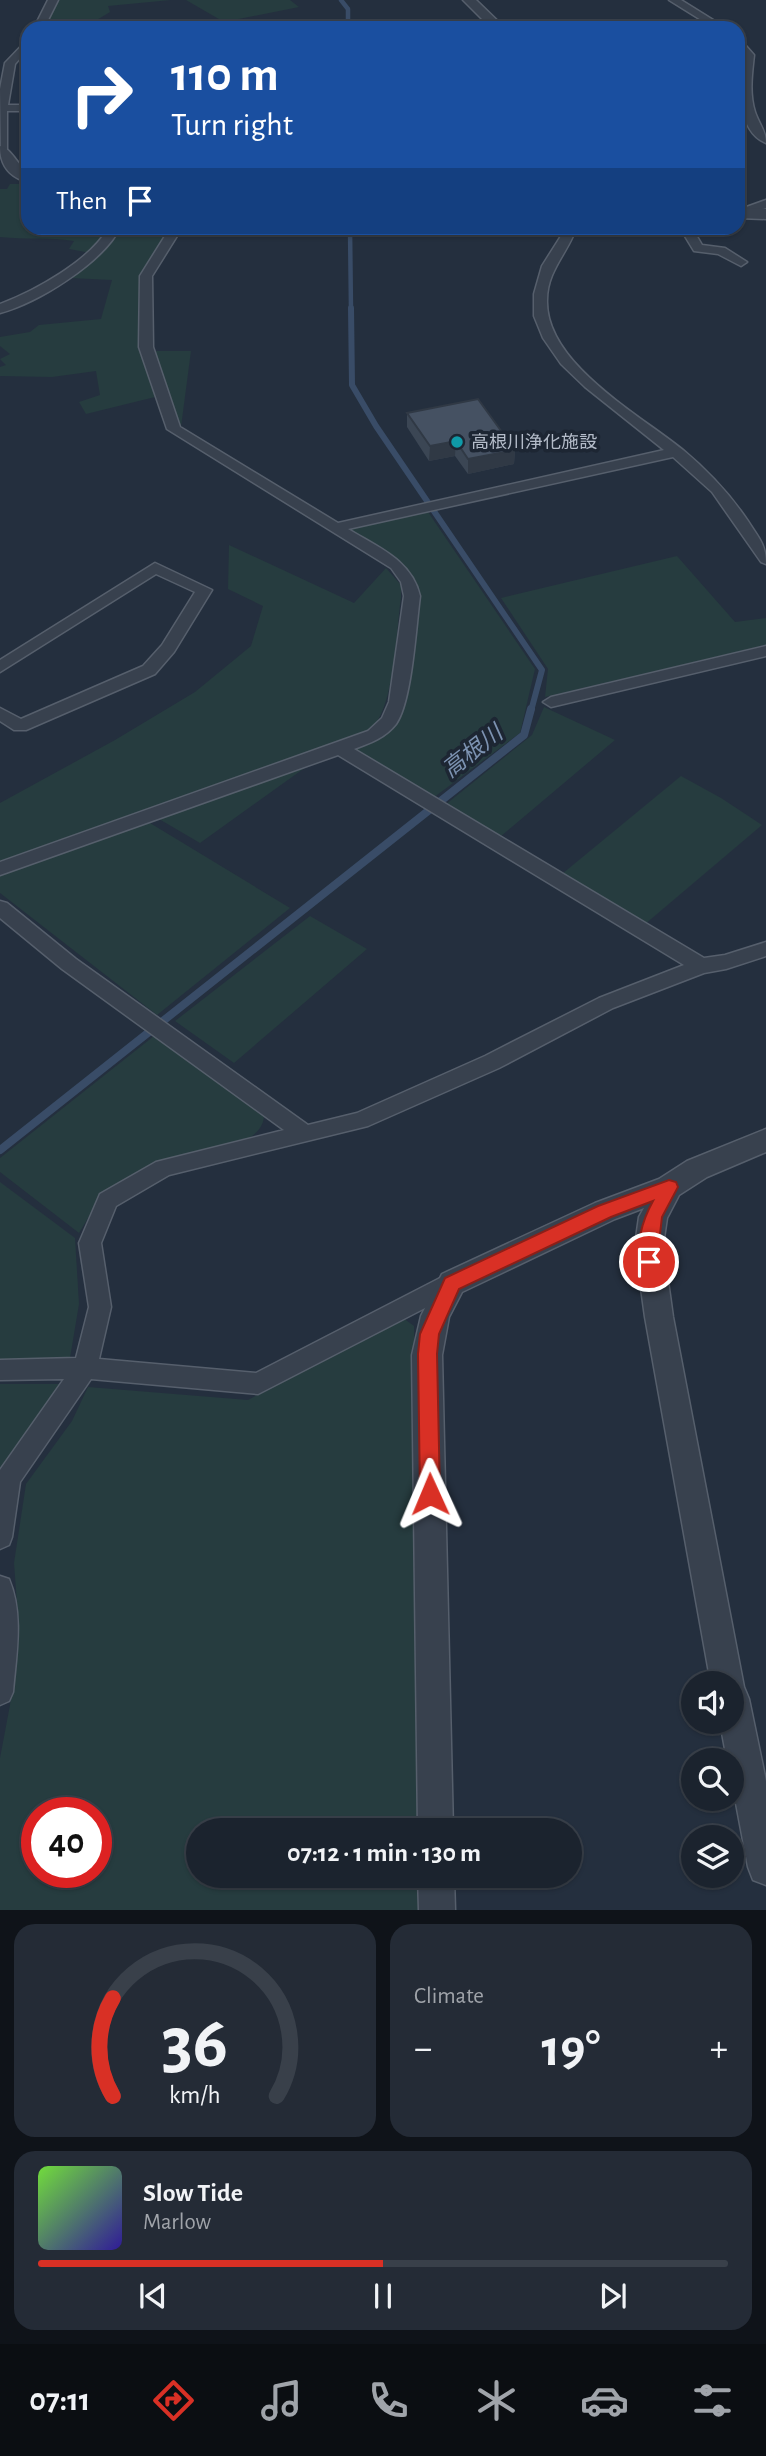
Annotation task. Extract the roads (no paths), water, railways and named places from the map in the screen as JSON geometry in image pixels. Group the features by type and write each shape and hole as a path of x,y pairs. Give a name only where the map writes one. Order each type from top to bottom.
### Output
{"street":[{"path":"42,21 53,0"},
{"path":"469,0 491,21"},
{"path":"674,0 709,21"},
{"path":"745,50 749,55 745,86"},
{"path":"21,51 10,63 1,108 1,151 21,174"},
{"path":"745,97 757,131 766,140"},
{"path":"1,108 21,108"},
{"path":"745,211 766,204"},
{"path":"745,213 766,214"},
{"path":"0,309 53,282 107,242 110,235"},
{"path":"0,869 55,847 374,735 389,722 397,702 412,596 409,582 396,565 174,429 146,347 146,275 172,235"},
{"path":"567,235 542,279 541,314 544,330 565,361 677,452 717,489 766,559"},
{"path":"690,235 698,248 721,251 741,262"},
{"path":"334,528 677,452"},
{"path":"0,667 155,568 204,590 168,648 149,670 20,726 0,713"},
{"path":"551,702 766,652"},
{"path":"340,748 701,966"},
{"path":"0,908 69,964 305,1134"},
{"path":"0,1537 8,1479 85,1368 100,1307 90,1243 108,1199 164,1168 361,1120 492,1062 606,1003 701,966 726,962 766,949"},
{"path":"0,1370 85,1368 258,1384 452,1283 605,1211 669,1187 697,1169 766,1140"},
{"path":"669,1187 653,1217 649,1262 725,1671"},
{"path":"435,1818 428,1354 435,1316 452,1283"},
{"path":"0,1588 5,1631 0,1692"},
{"path":"739,1734 764,1852"},
{"path":"436,1888 437,1910"}],"waterway":[{"name":"高根川","path":"341,0 348,9 348,21"},
{"name":"高根川","path":"350,235 351,310"},
{"name":"高根川","path":"351,308 352,385 376,426 542,670 531,711"},
{"name":"高根川","path":"0,1150 524,735 531,709"}],"place":[{"name":"高根川浄化施設","path":"457,442"}]}
